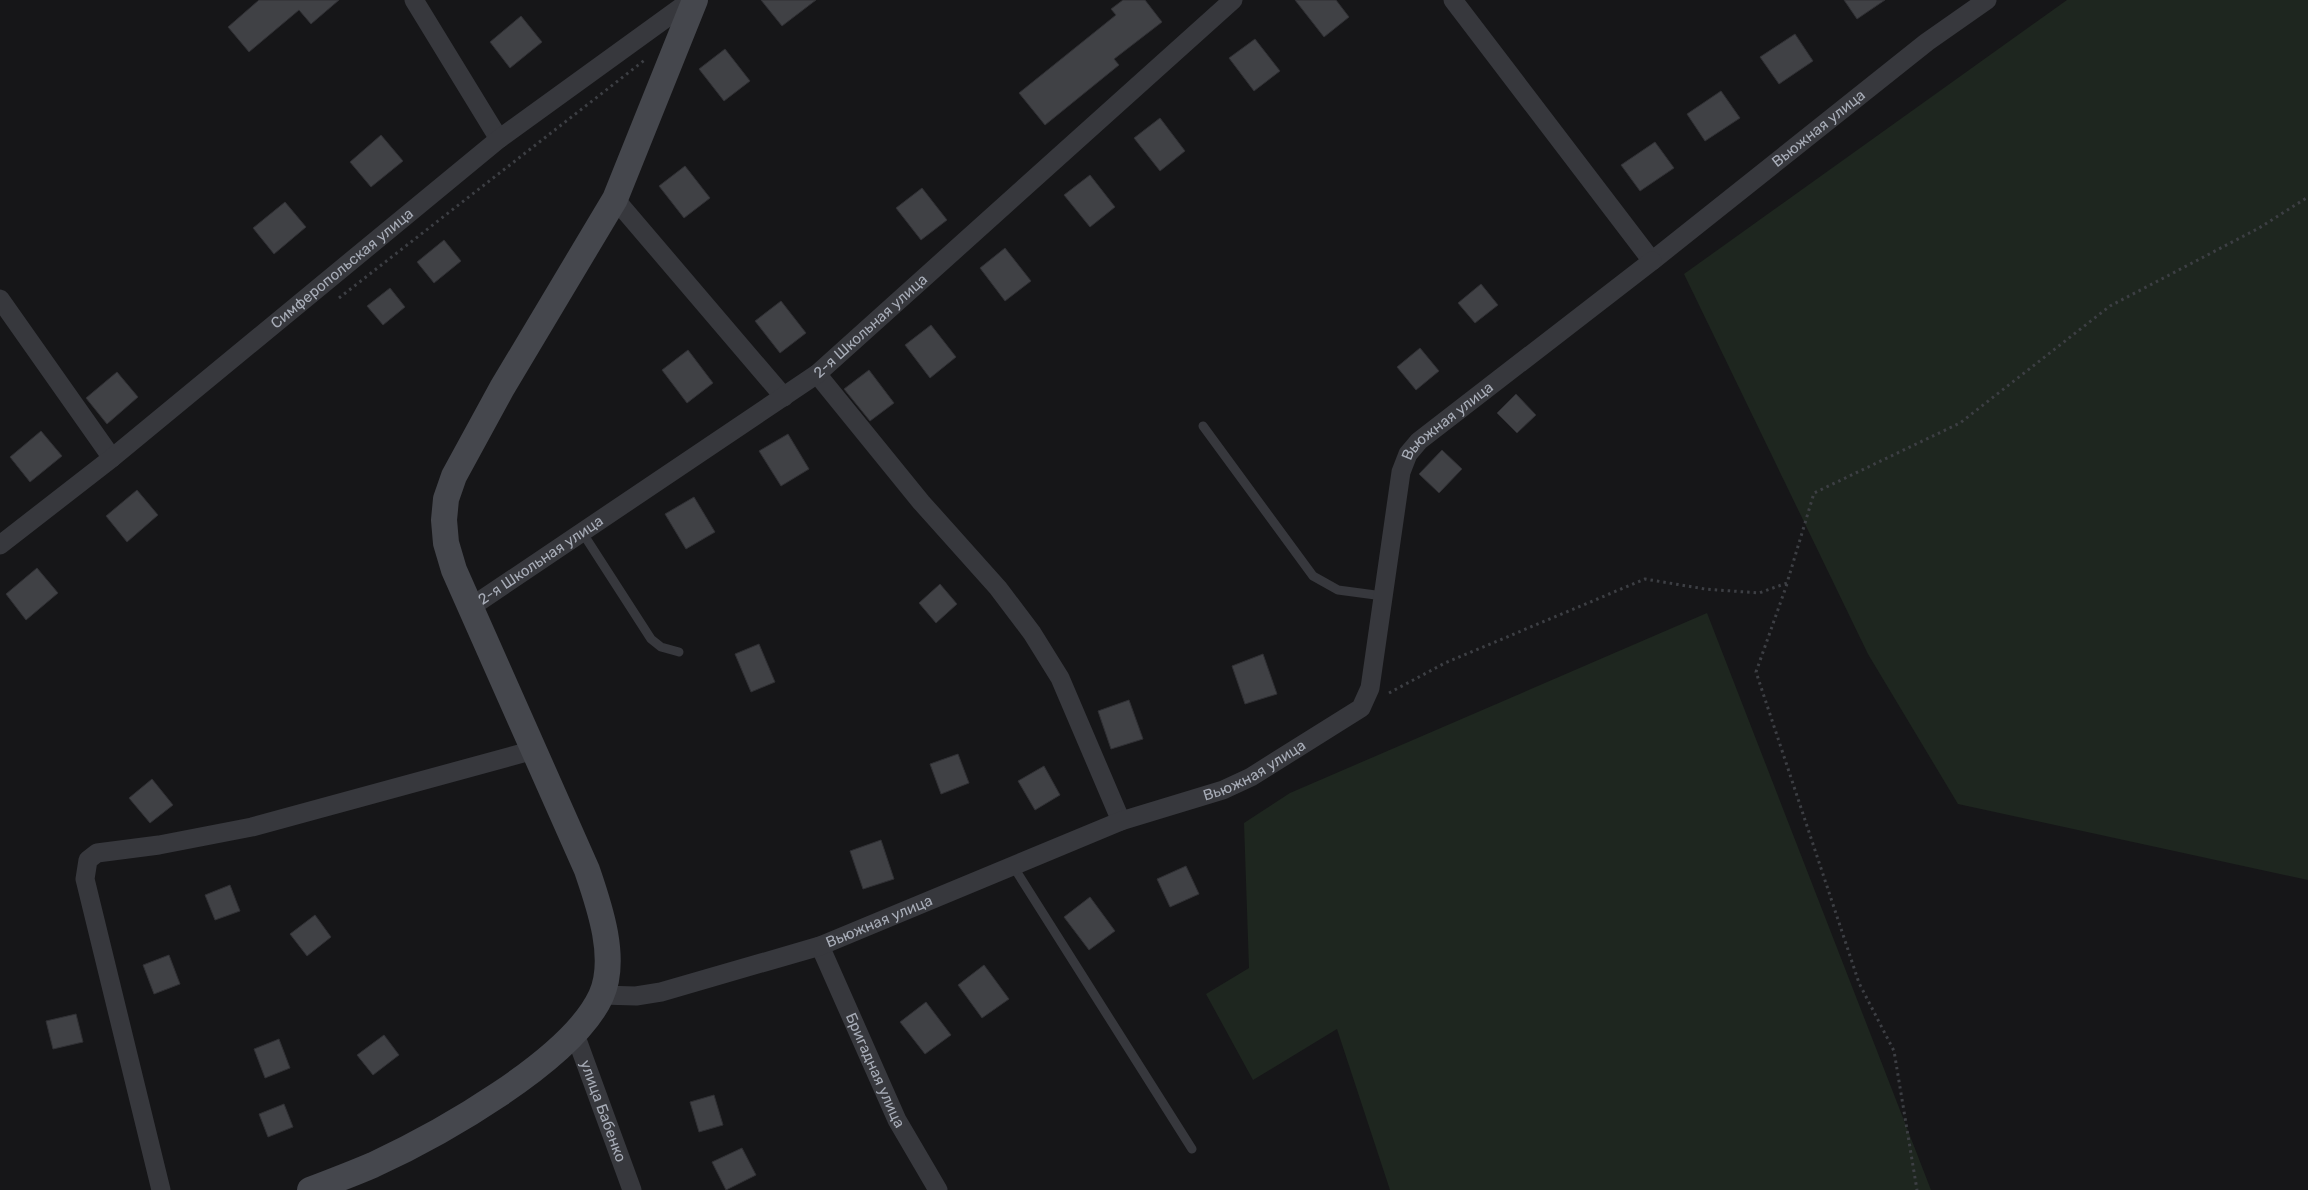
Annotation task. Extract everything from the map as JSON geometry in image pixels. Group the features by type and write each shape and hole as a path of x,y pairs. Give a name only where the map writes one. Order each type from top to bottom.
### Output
{"street":[{"path":"414,0 499,139"},
{"path":"310,1190 373,1165 495,1097 540,1065 575,1034 602,995 607,967 599,903 587,870 454,570 446,543 446,499 451,484 502,388 615,199 693,0"},
{"name":"Симферопольская улица","path":"0,545 112,458 499,139 693,0"},
{"name":"2-я Школьная улица","path":"471,607 817,374 1233,0"},
{"path":"1453,0 1652,261"},
{"name":"Вьюжная улица","path":"602,995 636,996 661,992 820,946 1120,821 1223,790 1250,777 1361,708 1370,688 1401,472 1408,454 1419,441 1652,261 1926,42 1988,0"},
{"path":"615,199 784,396"},
{"path":"0,299 112,458"},
{"path":"817,374 921,502 998,588 1032,633 1060,678 1120,821"},
{"path":"161,1190 85,879 88,860 97,853 159,845 252,827 534,750"},
{"name":"Бригадная улица","path":"820,946 897,1120 938,1190"},
{"name":"улица Бабенко","path":"575,1034 632,1190"}],"lane":[{"path":"1203,426 1313,576 1338,590 1383,596"},
{"path":"582,532 651,639 661,647 679,652"},
{"path":"1013,866 1192,1149"}],"path":[{"path":"337,300 651,55"},
{"path":"1917,1190 1894,1051 1859,983 1756,672 1787,583 1814,493 1960,422 2110,306 2259,228 2308,197"},
{"path":"1361,708 1445,663 1645,579 1706,589 1759,593 1787,583"}],"shaded area":[{"path":"2067,0 2308,0 2308,880 1958,804 1868,654 1684,274"},
{"path":"1707,613 1931,1190 1390,1190 1337,1029 1253,1080 1206,994 1249,968 1244,823 1290,793"}],"building":[{"path":"259,0 339,0 311,24 299,10 249,52 228,27"},
{"path":"761,0 816,0 782,26"},
{"path":"1123,0 1145,0 1162,22 1114,59 1119,65 1045,125 1019,93 1116,15 1111,9"},
{"path":"1295,0 1336,0 1349,17 1324,37"},
{"path":"1844,0 1885,0 1857,19"},
{"path":"521,16 542,42 510,68 490,42"},
{"path":"1795,34 1813,61 1779,84 1760,57"},
{"path":"1255,39 1280,71 1254,91 1229,58"},
{"path":"725,49 750,81 724,101 699,69"},
{"path":"1721,91 1740,118 1705,141 1687,114"},
{"path":"1160,118 1185,151 1160,171 1134,138"},
{"path":"381,135 403,161 371,187 350,162"},
{"path":"1655,142 1674,168 1640,191 1621,165"},
{"path":"685,166 710,198 684,218 659,186"},
{"path":"1090,175 1115,207 1090,227 1064,195"},
{"path":"922,188 947,220 921,240 896,208"},
{"path":"285,202 306,227 274,254 253,228"},
{"path":"444,240 461,261 434,283 417,262"},
{"path":"1005,248 1031,281 1005,301 980,268"},
{"path":"1481,284 1498,305 1475,323 1458,303"},
{"path":"390,288 405,307 383,325 367,306"},
{"path":"781,301 806,333 780,353 755,321"},
{"path":"931,325 956,357 930,378 905,345"},
{"path":"1420,348 1439,371 1416,390 1397,367"},
{"path":"688,350 713,383 687,403 662,370"},
{"path":"869,370 894,403 870,421 844,389"},
{"path":"117,372 138,397 107,424 86,398"},
{"path":"1516,394 1536,415 1517,433 1497,413"},
{"path":"41,431 62,456 30,482 10,457"},
{"path":"788,434 809,469 781,486 759,451"},
{"path":"1442,450 1462,469 1439,493 1419,474"},
{"path":"137,490 158,515 127,542 106,516"},
{"path":"694,497 715,532 686,549 665,514"},
{"path":"37,568 58,593 26,620 6,594"},
{"path":"940,584 957,604 936,623 919,603"},
{"path":"759,644 775,682 751,692 735,654"},
{"path":"1263,654 1277,694 1245,704 1232,666"},
{"path":"1129,700 1143,739 1111,749 1098,711"},
{"path":"958,754 969,783 941,794 930,764"},
{"path":"1044,766 1060,795 1035,810 1018,781"},
{"path":"152,779 173,805 150,823 129,798"},
{"path":"881,840 894,879 863,889 850,851"},
{"path":"1186,866 1199,894 1170,907 1157,879"},
{"path":"230,885 240,911 215,920 205,895"},
{"path":"1090,897 1115,931 1089,950 1064,917"},
{"path":"315,915 331,937 307,956 290,934"},
{"path":"169,955 180,984 154,994 143,965"},
{"path":"984,965 1009,999 982,1018 958,985"},
{"path":"926,1002 951,1035 925,1054 900,1022"},
{"path":"76,1014 83,1042 53,1049 46,1021"},
{"path":"384,1035 399,1055 373,1075 357,1055"},
{"path":"279,1039 290,1068 265,1078 254,1049"},
{"path":"714,1095 723,1125 699,1132 690,1102"},
{"path":"284,1104 293,1127 268,1137 259,1114"},
{"path":"742,1148 756,1175 726,1190 712,1162"}]}
